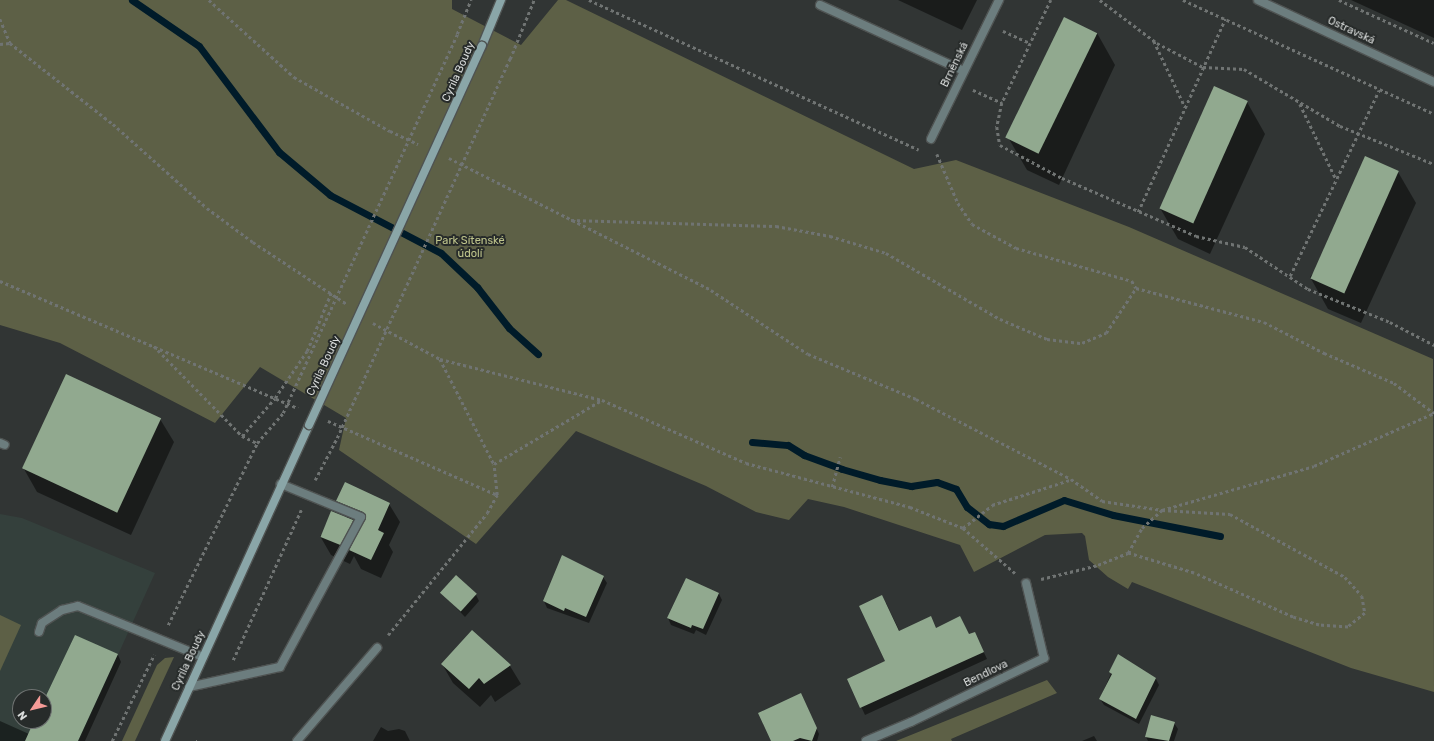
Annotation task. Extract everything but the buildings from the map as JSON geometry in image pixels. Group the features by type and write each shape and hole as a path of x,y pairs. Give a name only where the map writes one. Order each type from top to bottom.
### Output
{"street":[{"name":"Cyrila Boudy","path":"165,741 482,46 501,0"},
{"name":"Brněnská","path":"931,139 999,0"},
{"name":"Ostravská","path":"1258,0 1434,82"},
{"path":"820,5 964,71"},
{"path":"189,687 280,667 360,517 281,484"},
{"name":"Bendlova","path":"866,741 911,722 1044,658 1026,583"},
{"path":"39,632 42,623 62,610 78,606 162,638 203,657"},
{"path":"297,741 377,648"}],"path":[{"path":"209,0 294,76 390,131 426,147"},
{"path":"112,741 257,443 283,413 457,34 471,0"},
{"path":"224,679 308,496 337,438 510,59 534,0"},
{"path":"369,320 440,358 602,400 746,463 910,507 963,528 1026,583 1098,566 1128,553 1142,528 1162,510 1314,466 1434,413 1394,383 1324,353 1264,322 1136,288 1132,280 1016,248 972,224 958,203 931,139 918,151 589,0"},
{"path":"1051,0 1002,103 997,127 1000,145 1062,178 1138,212 1196,236 1245,247 1308,289 1390,322 1434,344"},
{"path":"1100,0 1153,40 1203,67 1244,70 1340,126 1359,131 1434,164"},
{"path":"1183,0 1434,114"},
{"path":"1340,0 1434,43"},
{"path":"1138,212 1225,19"},
{"path":"0,20 10,43 113,124 207,208 253,242 350,306"},
{"path":"988,24 1030,43"},
{"path":"1153,40 1185,108"},
{"path":"0,44 10,43"},
{"path":"958,84 1002,103"},
{"path":"1290,276 1379,90"},
{"path":"1300,104 1336,180"},
{"path":"448,157 491,177 568,220 619,241 711,290 808,354 916,399 1071,479 1102,501 1162,510 1230,514 1345,577 1362,596 1365,613 1348,627 1319,625 1293,617 1194,573 1128,553"},
{"path":"568,220 776,226 830,236 886,253 1000,319 1047,339 1082,343 1106,333 1136,288"},
{"path":"0,281 152,344 303,410"},
{"path":"242,436 274,398 307,351 332,293"},
{"path":"152,344 242,436 257,443"},
{"path":"377,648 456,554 487,512 496,495 494,464 440,358"},
{"path":"494,464 602,400"},
{"path":"325,420 496,495"},
{"path":"832,487 840,457"},
{"path":"963,528 992,505 1071,479"}],"shaded area":[{"path":"0,514 22,518 155,573 79,741 71,738 70,741 0,741"}],"green space":[{"name":"Park Sítenské údolí","path":"0,0 452,0 452,9 521,45 558,0 566,0 914,169 956,160 1129,227 1433,359 1434,692 1351,668 1132,582 1128,589 1108,577 1089,560 1085,536 1082,533 1045,535 974,572 960,545 844,507 808,499 789,520 756,512 706,486 576,431 476,544 339,450 346,418 260,367 215,423 60,343 0,325"},
{"path":"0,615 21,625 0,671"},
{"path":"174,657 135,741 122,741 157,665 165,658"},
{"path":"1047,680 1057,693 951,739 952,741 896,741"}],"waterway":[{"path":"132,0 199,46 279,152 330,195 441,253 477,287 509,328 538,354"},
{"path":"752,442 788,445 804,455 842,469 880,480 911,486 937,482 956,489 967,507 989,524 1003,526 1064,500 1113,515 1220,536"}]}
